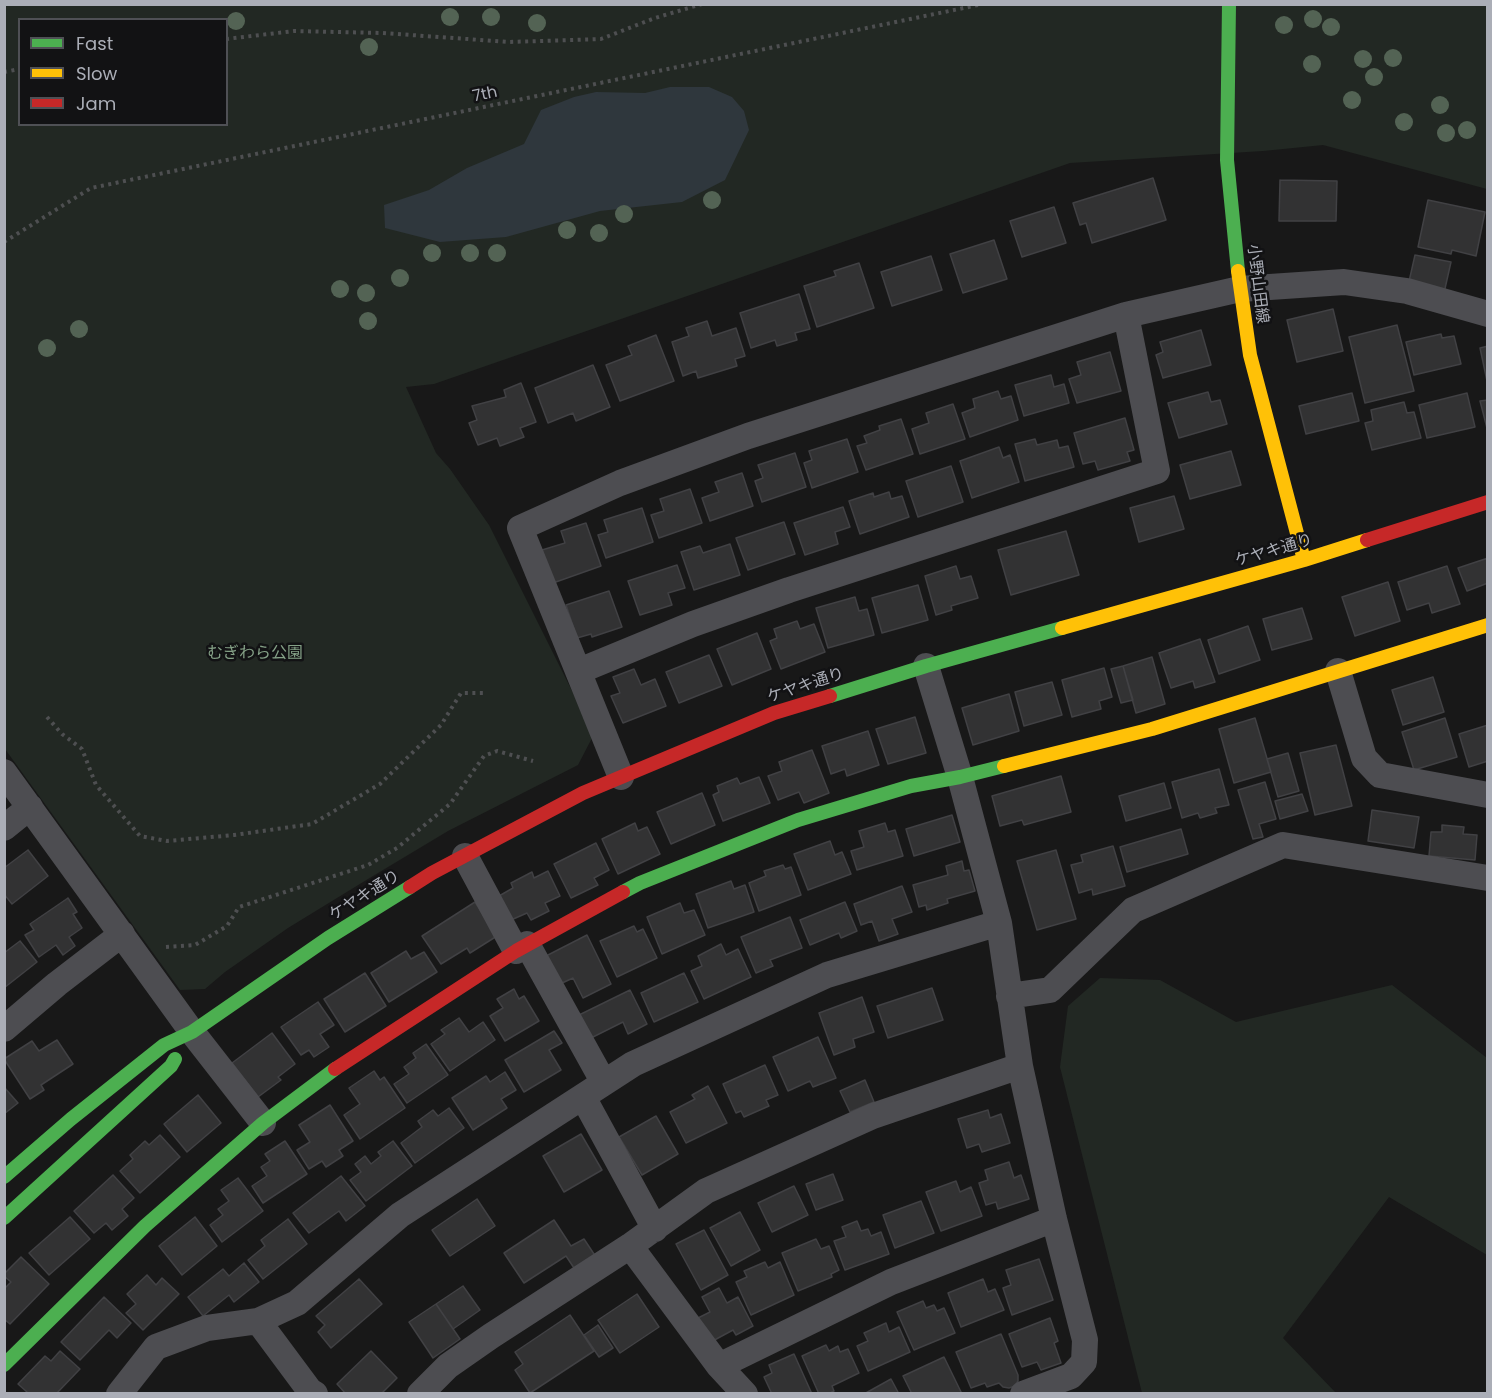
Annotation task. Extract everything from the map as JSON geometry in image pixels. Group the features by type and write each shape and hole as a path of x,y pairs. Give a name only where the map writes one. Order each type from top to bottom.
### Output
{"street":[{"name":"小野山田線","path":"1229,4 1227,160 1240,289 1250,355 1304,560"},
{"path":"621,777 520,528 620,483 748,436 1126,315 1240,289 1344,282 1407,291 1488,314"},
{"path":"579,671 693,624 789,590 1157,471 1126,315"},
{"name":"ケヤキ通り","path":"4,1177 71,1119 164,1045 192,1032 328,938 432,873 583,794 774,713 926,666 1304,560 1488,502"},
{"path":"4,1365 145,1226 263,1123 342,1065 521,948 640,884 798,820 911,786 960,777 1152,729 1488,625"},
{"path":"926,666 960,777 999,923 1020,1066 1054,1219 1085,1340 1084,1362 1071,1376 1023,1394"},
{"path":"1338,671 1364,758 1380,775 1488,795"},
{"path":"4,772 192,1032 263,1123"},
{"path":"4,828 30,807"},
{"path":"1009,996 1050,990 1133,910 1283,845 1488,878"},
{"path":"465,856 604,1083"},
{"path":"119,1394 156,1347 207,1328 258,1321 297,1303 400,1215 633,1065 827,975 999,923"},
{"path":"4,1029 57,984 122,934"},
{"name":"ケヤキ通り","path":"4,1218 171,1066 192,1032"},
{"path":"420,1394 448,1366 630,1246 706,1191 862,1121 1020,1066"},
{"path":"583,1097 655,1229"},
{"path":"719,1366 891,1282 1054,1219"},
{"path":"630,1246 719,1366 746,1394"},
{"path":"258,1321 310,1391 315,1394"}],"path":[{"path":"228,39 294,31 383,33 509,42 601,39 655,18 702,4"},
{"name":"7th","path":"4,242 91,188 983,4"},
{"path":"47,717 62,734 82,749 96,785 140,836 167,841 234,835 312,824 380,784 441,725 461,693 486,693"},
{"path":"159,948 195,945 227,926 239,907 368,865 397,848 450,804 484,756 497,751 533,761"}],"green space":[{"name":"むぎわら公園","path":"5,5 1487,5 1487,189 1323,145 1070,163 434,384 406,387 436,453 489,525 573,693 592,738 578,765 448,831 368,879 288,928 225,972 205,989 180,990 5,749"},
{"path":"1100,978 1160,980 1236,1022 1392,985 1487,1058 1487,1255 1389,1197 1283,1338 1336,1393 1142,1393 1060,1067 1068,1006"}],"shaded area":[{"path":"670,87 709,87 732,97 744,111 749,130 725,180 682,202 600,211 506,237 440,242 385,228 384,205 429,190 467,168 524,144 541,110 574,97 596,92 645,93"}],"building":[{"path":"1153,178 1166,220 1092,243 1086,223 1080,225 1073,203"},
{"path":"1280,180 1337,181 1336,221 1279,221"},
{"path":"1428,200 1485,212 1476,256 1452,250 1451,254 1418,247"},
{"path":"1054,207 1066,243 1022,257 1010,221"},
{"path":"994,240 1007,279 963,293 950,254"},
{"path":"1415,255 1451,262 1444,293 1408,286"},
{"path":"931,256 942,290 892,306 881,272"},
{"path":"859,263 874,308 817,327 804,286 836,276 834,271"},
{"path":"799,294 810,329 795,333 797,340 777,346 775,340 751,348 740,313"},
{"path":"1333,309 1343,351 1297,362 1287,320"},
{"path":"707,321 712,336 736,328 745,356 735,359 737,366 698,378 696,371 683,376 672,342 689,336 686,328"},
{"path":"1397,325 1414,391 1365,403 1349,337"},
{"path":"1201,330 1211,365 1163,378 1156,355 1163,352 1160,342"},
{"path":"1441,334 1442,338 1454,336 1461,364 1414,375 1406,342"},
{"path":"656,335 674,381 620,401 606,365 632,355 628,346"},
{"path":"1488,346 1488,381 1487,381 1480,348"},
{"path":"1110,352 1121,391 1077,403 1069,379 1081,375 1077,362"},
{"path":"593,365 610,407 576,421 573,413 548,423 535,388"},
{"path":"1051,375 1054,387 1064,384 1069,403 1024,416 1015,385"},
{"path":"521,383 536,422 520,428 524,437 500,446 497,438 478,445 469,423 477,420 472,406 506,397 504,390"},
{"path":"998,391 1001,399 1011,396 1018,420 970,437 962,413 975,408 973,399"},
{"path":"1208,392 1211,402 1220,400 1227,424 1179,438 1168,403"},
{"path":"1352,393 1359,421 1306,434 1299,406"},
{"path":"1467,393 1475,427 1427,438 1419,405"},
{"path":"1488,400 1488,432 1480,401"},
{"path":"1404,402 1407,413 1414,412 1421,438 1372,450 1365,423 1373,421 1371,410"},
{"path":"953,404 965,439 920,454 912,429 929,423 926,413"},
{"path":"1125,418 1134,450 1127,452 1130,461 1098,470 1095,461 1083,464 1074,433"},
{"path":"901,419 913,454 866,470 857,446 867,443 864,436 880,430 879,426"},
{"path":"847,439 858,472 812,488 804,463 812,460 809,451"},
{"path":"1035,439 1037,445 1057,440 1059,448 1068,446 1074,467 1025,481 1015,444"},
{"path":"999,447 1003,458 1010,455 1019,482 972,498 960,461"},
{"path":"1231,451 1241,485 1190,499 1180,465"},
{"path":"795,453 806,487 762,502 755,481 763,478 758,465"},
{"path":"951,466 963,502 918,517 906,481"},
{"path":"742,473 753,506 710,521 702,498 719,492 715,482"},
{"path":"690,489 702,523 659,538 651,515 664,511 660,499"},
{"path":"889,492 891,499 902,496 909,517 860,534 849,501 873,493 874,497"},
{"path":"1174,496 1184,529 1139,542 1130,508"},
{"path":"843,507 850,527 835,532 838,544 805,555 794,523"},
{"path":"642,508 653,542 606,558 598,535 608,532 604,520"},
{"path":"784,522 795,554 748,570 736,538"},
{"path":"586,523 601,566 553,583 542,550 565,543 561,531"},
{"path":"1066,531 1079,575 1011,595 998,550"},
{"path":"730,544 740,575 694,590 681,552 700,546 703,553"},
{"path":"1488,558 1488,583 1467,591 1458,568"},
{"path":"677,565 685,588 668,593 672,605 640,615 628,581"},
{"path":"956,566 960,579 971,576 978,598 951,606 952,610 936,615 925,576"},
{"path":"1447,566 1460,604 1432,613 1429,603 1407,610 1398,582"},
{"path":"1388,582 1400,621 1355,636 1342,597"},
{"path":"918,585 928,620 882,633 872,598"},
{"path":"609,591 622,627 592,637 591,634 577,638 566,605"},
{"path":"855,597 859,611 867,609 874,635 828,648 816,608"},
{"path":"1302,608 1312,639 1272,650 1263,619"},
{"path":"797,621 800,629 814,624 825,652 781,669 770,641 777,638 774,629"},
{"path":"1248,626 1260,660 1219,674 1208,640"},
{"path":"757,633 771,669 732,685 717,649"},
{"path":"1200,639 1215,682 1195,688 1193,681 1171,688 1159,653"},
{"path":"709,655 722,686 679,703 666,672"},
{"path":"1152,657 1165,704 1136,713 1123,666"},
{"path":"1123,666 1133,700 1121,703 1111,669"},
{"path":"1104,668 1112,697 1099,701 1101,709 1072,717 1062,680"},
{"path":"634,669 641,685 655,679 666,706 623,723 611,696 620,693 613,677"},
{"path":"1433,677 1444,712 1403,725 1392,690"},
{"path":"1052,682 1062,715 1024,726 1015,692"},
{"path":"1009,694 1019,731 973,745 962,708"},
{"path":"915,717 926,753 888,764 876,729"},
{"path":"1255,718 1271,772 1234,783 1219,729"},
{"path":"1445,718 1457,757 1414,770 1402,732"},
{"path":"1488,725 1488,761 1469,767 1459,734"},
{"path":"868,731 879,765 847,776 845,769 831,774 822,746"},
{"path":"1336,745 1352,806 1315,815 1300,753"},
{"path":"812,750 829,793 804,803 799,792 778,800 768,776 782,771 779,762"},
{"path":"1288,753 1299,791 1278,797 1267,759"},
{"path":"1219,769 1229,805 1215,808 1217,813 1200,818 1198,813 1182,818 1172,782"},
{"path":"1061,776 1071,812 1024,825 1022,820 1000,826 992,796"},
{"path":"759,777 770,803 723,821 713,795 719,792 717,786 737,778 740,784"},
{"path":"1265,782 1276,819 1259,824 1263,837 1253,839 1238,790"},
{"path":"1164,783 1171,808 1126,821 1119,796"},
{"path":"702,793 715,825 671,844 657,812"},
{"path":"1302,794 1308,811 1280,819 1275,801"},
{"path":"1372,810 1419,817 1414,848 1368,841"},
{"path":"952,815 960,842 914,856 906,829"},
{"path":"635,823 638,831 647,827 660,854 618,874 602,839"},
{"path":"885,823 888,832 895,830 903,856 857,870 851,851 864,847 859,831"},
{"path":"1442,825 1464,827 1463,834 1477,835 1475,860 1429,856 1431,832 1442,832"},
{"path":"1181,829 1188,854 1127,872 1120,847"},
{"path":"830,841 835,855 842,852 851,874 808,890 794,854"},
{"path":"596,843 609,870 594,878 598,885 571,898 554,864"},
{"path":"1113,846 1125,886 1093,895 1092,889 1079,893 1071,865 1083,862 1081,855"},
{"path":"28,850 48,876 12,904 4,894 4,868"},
{"path":"1056,850 1076,919 1037,930 1017,861"},
{"path":"962,861 964,871 969,870 975,891 947,899 948,903 927,910 926,905 919,907 913,885 948,875 946,866"},
{"path":"783,865 785,869 791,867 801,895 759,911 749,883 766,876 764,871"},
{"path":"548,871 560,896 545,903 549,911 531,920 527,913 511,920 499,896 513,888 511,883 532,872 534,878"},
{"path":"731,881 734,889 745,885 754,912 708,928 696,894"},
{"path":"902,886 912,912 892,919 898,934 879,941 872,921 861,925 854,904"},
{"path":"68,898 77,912 73,914 82,928 69,937 75,946 63,955 56,945 39,957 25,935 34,930 30,924"},
{"path":"475,902 497,936 470,953 467,948 441,964 422,936"},
{"path":"845,902 857,931 841,938 839,933 810,945 800,920"},
{"path":"680,903 684,913 694,910 705,935 662,954 647,917"},
{"path":"790,917 802,948 770,960 773,966 756,973 741,937"},
{"path":"634,926 637,932 643,929 657,958 617,977 600,941"},
{"path":"587,935 611,984 583,998 573,978 560,984 546,956"},
{"path":"20,941 37,962 4,988 4,953"},
{"path":"721,944 726,955 738,949 751,977 704,999 691,971 702,966 698,956"},
{"path":"406,951 411,959 424,952 437,972 389,1002 371,973"},
{"path":"365,973 386,1006 345,1032 324,999"},
{"path":"684,973 698,1002 654,1022 641,993"},
{"path":"932,988 943,1020 888,1038 877,1006"},
{"path":"514,989 519,999 524,996 539,1021 505,1041 490,1016 503,1008 497,999"},
{"path":"630,990 647,1024 628,1034 623,1022 589,1039 577,1016"},
{"path":"862,997 874,1032 853,1039 855,1047 834,1055 819,1013"},
{"path":"318,1002 334,1025 320,1034 329,1047 314,1057 309,1050 301,1055 281,1027"},
{"path":"459,1018 469,1032 483,1022 495,1040 450,1071 431,1044 445,1034 441,1030"},
{"path":"554,1031 562,1043 549,1050 561,1070 524,1092 505,1060"},
{"path":"272,1033 295,1064 278,1077 281,1080 258,1097 232,1063"},
{"path":"818,1037 836,1078 813,1087 810,1081 788,1091 773,1057"},
{"path":"57,1040 73,1064 41,1085 44,1090 30,1099 4,1059 32,1041 39,1051"},
{"path":"426,1044 448,1075 407,1103 394,1084 409,1074 404,1067 416,1058 413,1053"},
{"path":"765,1065 778,1095 766,1100 769,1106 744,1117 741,1111 736,1113 723,1084"},
{"path":"374,1071 380,1080 384,1077 405,1108 360,1139 344,1115 360,1104 349,1088"},
{"path":"505,1072 516,1090 501,1099 507,1108 473,1130 452,1098 486,1076 490,1082"},
{"path":"865,1080 874,1102 850,1112 840,1091"},
{"path":"708,1086 727,1123 686,1143 670,1112 695,1099 692,1095"},
{"path":"4,1087 18,1103 4,1114"},
{"path":"198,1095 221,1123 187,1152 164,1124"},
{"path":"330,1105 353,1141 339,1150 343,1156 326,1167 322,1161 309,1169 297,1150 310,1142 299,1125"},
{"path":"449,1108 464,1128 415,1163 401,1143 422,1127 418,1121 433,1110 438,1116"},
{"path":"988,1110 990,1118 1001,1114 1010,1143 982,1152 979,1144 967,1148 958,1119"},
{"path":"656,1116 678,1154 642,1175 619,1137"},
{"path":"581,1134 602,1170 564,1192 543,1156"},
{"path":"160,1135 180,1157 140,1193 120,1171 133,1159 130,1155 145,1141 149,1145"},
{"path":"285,1141 307,1174 263,1203 252,1186 267,1176 261,1167 270,1161 265,1154"},
{"path":"393,1141 412,1166 366,1201 350,1180 361,1172 355,1164 365,1156 371,1164 381,1156 378,1152"},
{"path":"1009,1162 1014,1178 1021,1175 1029,1199 998,1209 996,1202 986,1205 979,1183 988,1180 985,1170"},
{"path":"833,1174 843,1200 816,1210 806,1184"},
{"path":"113,1175 134,1198 122,1209 128,1216 112,1230 106,1223 94,1233 74,1211"},
{"path":"341,1176 365,1206 346,1221 339,1211 309,1233 293,1213"},
{"path":"238,1178 263,1211 222,1242 210,1225 223,1215 218,1209 229,1201 221,1190"},
{"path":"956,1181 960,1192 971,1187 982,1216 941,1231 926,1192"},
{"path":"794,1186 808,1215 772,1232 758,1203"},
{"path":"477,1199 495,1226 450,1256 432,1230"},
{"path":"921,1201 934,1233 895,1248 883,1215"},
{"path":"740,1212 760,1250 731,1266 710,1228"},
{"path":"70,1217 90,1239 49,1275 29,1253"},
{"path":"195,1217 217,1246 182,1275 159,1246"},
{"path":"288,1219 307,1244 263,1279 248,1260 265,1246 261,1240"},
{"path":"554,1220 571,1246 584,1239 596,1257 576,1271 566,1256 524,1283 504,1253"},
{"path":"857,1221 861,1231 868,1229 871,1236 881,1232 889,1254 845,1270 834,1241 846,1237 842,1227"},
{"path":"704,1230 728,1275 701,1290 676,1244"},
{"path":"816,1239 821,1249 829,1246 839,1270 831,1274 832,1277 798,1291 782,1253"},
{"path":"21,1257 49,1284 10,1324 4,1319 4,1289 11,1282 4,1274"},
{"path":"1039,1259 1053,1300 1012,1315 1003,1288 1011,1285 1006,1270"},
{"path":"765,1262 768,1268 780,1262 794,1295 751,1315 736,1282 747,1277 744,1271"},
{"path":"244,1263 259,1282 234,1302 229,1295 203,1316 188,1297 223,1269 229,1276"},
{"path":"147,1275 156,1285 162,1278 179,1294 143,1330 126,1313 136,1304 127,1294"},
{"path":"359,1279 382,1304 331,1348 318,1332 325,1325 316,1316"},
{"path":"983,1279 988,1292 995,1289 1004,1310 961,1327 948,1293"},
{"path":"463,1286 480,1310 453,1329 436,1304"},
{"path":"719,1288 727,1303 738,1297 753,1326 736,1335 733,1330 709,1343 696,1319 710,1312 702,1297"},
{"path":"637,1294 659,1327 620,1353 598,1320"},
{"path":"104,1297 131,1323 117,1338 109,1330 80,1360 61,1342"},
{"path":"923,1301 926,1308 934,1305 937,1311 944,1308 955,1333 914,1350 897,1312"},
{"path":"436,1304 460,1339 433,1358 409,1322"},
{"path":"570,1315 594,1351 530,1393 515,1370 523,1364 515,1352"},
{"path":"1050,1318 1058,1341 1054,1343 1061,1363 1041,1370 1037,1362 1022,1367 1009,1334"},
{"path":"886,1323 889,1332 899,1327 910,1352 868,1371 857,1346 868,1341 864,1333"},
{"path":"598,1325 613,1348 599,1357 584,1335"},
{"path":"1001,1334 1018,1375 1018,1381 1015,1386 1009,1388 999,1383 987,1387 985,1383 971,1388 956,1352"},
{"path":"826,1345 829,1351 838,1346 840,1352 848,1349 859,1373 832,1386 834,1391 819,1394 802,1356"},
{"path":"60,1351 80,1369 56,1394 26,1394 27,1392 18,1384 45,1356 51,1361"},
{"path":"371,1351 397,1378 381,1394 346,1394 337,1384"},
{"path":"794,1354 812,1394 772,1394 764,1377 772,1373 769,1365"},
{"path":"944,1357 962,1394 912,1394 903,1376"},
{"path":"891,1379 899,1394 864,1394"}],"traffic: fast":[{"path":"1229,4 1227,160 1238,271"},
{"path":"830,696 1062,628"},
{"path":"623,892 640,883 798,820 911,786 1004,766"},
{"path":"4,1177 71,1119 164,1045 192,1032 328,938 410,887"},
{"path":"4,1218 171,1066 175,1059"},
{"path":"4,1365 145,1226 263,1123 335,1069"}],"traffic: slow":[{"path":"1238,271 1250,355 1304,560"},
{"path":"1062,628 1367,540"},
{"path":"1004,766 1152,729 1488,625"}],"traffic: jam":[{"path":"1367,540 1488,502"},
{"path":"410,887 583,793 774,713 830,696"},
{"path":"335,1069 516,951 623,892"}]}
